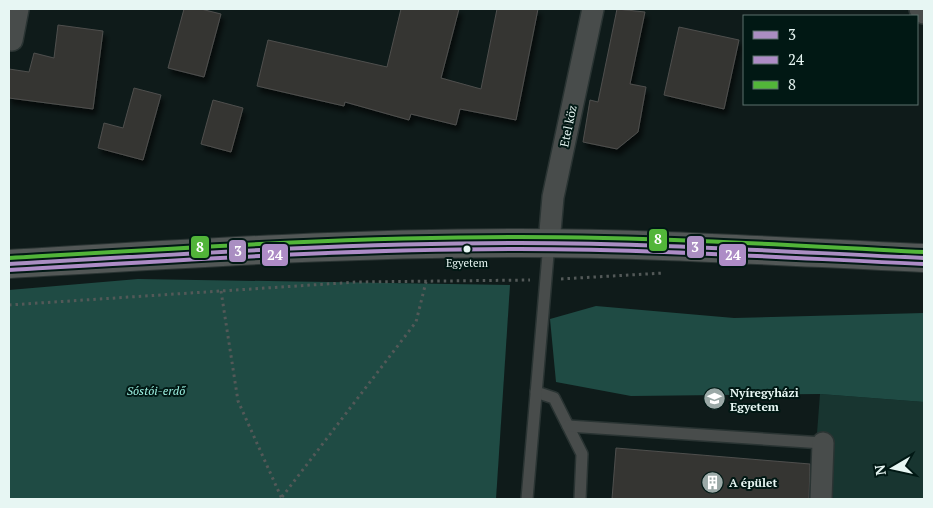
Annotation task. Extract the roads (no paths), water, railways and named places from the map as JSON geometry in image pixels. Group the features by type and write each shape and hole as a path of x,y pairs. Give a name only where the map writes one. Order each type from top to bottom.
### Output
{"main road":[{"path":"9,264 301,249 549,243 668,246 924,258"}],"street":[{"path":"12,40 18,9"},
{"name":"Etel köz","path":"549,243 553,197 593,9"},
{"path":"920,9 924,13"},
{"path":"820,499 823,443"}],"lane":[{"path":"527,499 549,243"},
{"path":"536,392 554,398 582,454 580,499"},
{"path":"568,426 823,443"}],"place":[{"name":"Egyetem","path":"467,249"},
{"name":"Nyíregyházi Egyetem","path":"714,399"},
{"name":"A épület","path":"713,482"}],"park label":[{"name":"Sóstói-erdő","path":"156,390"}]}
